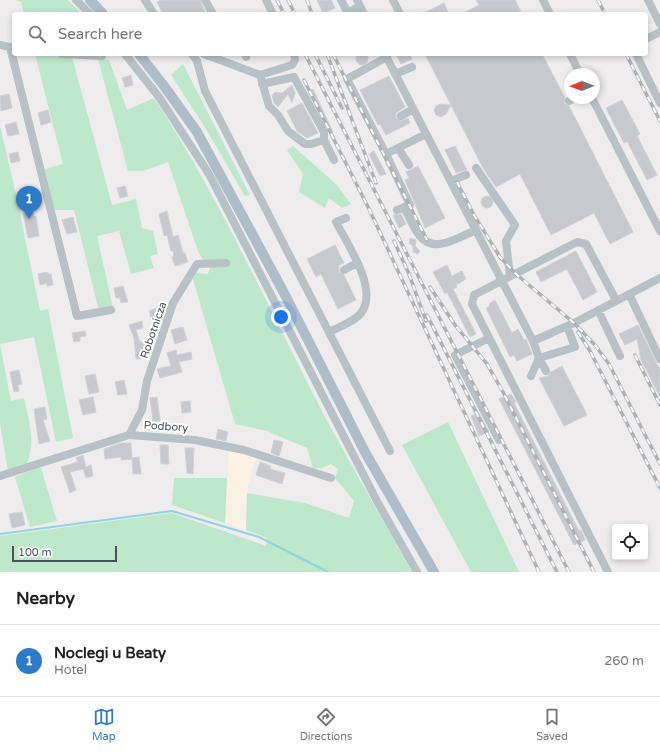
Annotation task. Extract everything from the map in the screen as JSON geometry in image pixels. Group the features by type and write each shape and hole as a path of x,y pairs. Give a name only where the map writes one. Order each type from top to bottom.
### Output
{"main road":[{"path":"90,0 101,12"},
{"path":"140,56 164,86 196,132 280,284 365,452 434,572"}],"street":[{"path":"76,0 88,12"},
{"path":"144,0 153,12"},
{"path":"205,0 211,12"},
{"path":"266,0 272,12"},
{"path":"393,0 399,12"},
{"path":"542,0 549,12"},
{"path":"648,0 660,24"},
{"path":"339,1 345,12"},
{"path":"347,12 358,3 363,12"},
{"path":"648,38 660,32"},
{"path":"0,45 12,48"},
{"path":"14,56 77,316 111,310"},
{"path":"127,56 160,97 209,174 378,503 417,572"},
{"path":"194,56 198,61 205,91 390,451"},
{"path":"209,56 260,75 292,66 295,60 294,56"},
{"path":"476,230 442,245 436,245 419,236 401,209 410,205 348,79 386,56 395,74 398,85 413,109 534,341 539,358 546,371"},
{"path":"571,56 577,68"},
{"path":"637,56 660,103"},
{"path":"395,74 412,67"},
{"path":"260,75 269,106 278,115 288,131 305,144 312,144 324,140"},
{"path":"262,84 294,77 324,132 324,140 334,160"},
{"path":"595,104 660,229"},
{"path":"402,116 413,109"},
{"path":"386,154 426,134"},
{"path":"398,148 409,165"},
{"path":"476,168 515,225 506,241 510,276"},
{"path":"451,181 466,175"},
{"path":"329,332 354,319 361,313 366,303 366,281 336,222 346,218"},
{"path":"608,572 472,304 474,295 577,242 586,244 616,300"},
{"name":"Robotnicza","path":"129,435 142,410 147,381 173,303 197,264 226,263"},
{"path":"344,270 357,263"},
{"path":"534,341 567,326 660,278"},
{"path":"628,294 660,359"},
{"path":"598,310 620,356"},
{"path":"531,376 539,358 575,346 567,326"},
{"path":"489,338 455,355 499,440"},
{"name":"Podbory","path":"0,476 129,435 195,440 244,450 331,478"}],"shaded area":[{"path":"229,450 256,458 248,486 246,530 225,523"}],"green space":[{"path":"16,0 68,0 80,12 24,12 21,2"},
{"path":"36,56 72,57 112,205 136,199 142,228 153,231 158,254 150,256 154,268 131,274 119,231 97,236 113,308 99,311 74,210 54,210 45,169 63,164"},
{"path":"98,59 109,60 127,110 154,98 178,137 244,256 325,417 412,572 0,572 0,536 172,513 266,546 267,538 246,530 247,493 305,503 349,518 354,501 335,478 338,469 331,464 322,468 313,468 307,448 267,431 235,424 193,279 196,273 208,274 210,268 199,254 168,162 143,171 128,171"},
{"path":"183,64 250,195 245,196 206,129 171,75"},
{"path":"0,126 16,194 40,311 48,309 73,438 56,442 34,337 0,344"},
{"path":"293,146 336,184 351,204 342,208 329,198 325,208 299,192 303,174 287,150"},
{"path":"0,344 11,401 24,398 31,431 31,447 27,464 8,471 0,423"},
{"path":"448,422 519,572 471,572 402,445"},
{"path":"36,468 41,468 57,521 30,527 15,477"},
{"path":"174,478 227,478 225,523 172,505"}],"building":[{"path":"161,0 200,0 205,12 162,12 157,2"},
{"path":"317,0 331,0 335,8 323,12"},
{"path":"476,0 515,0 521,12 466,12 479,5"},
{"path":"444,3 448,12 426,12"},
{"path":"358,56 367,57 368,59 366,63 362,65 358,63 356,59"},
{"path":"397,56 410,56 412,59 401,64"},
{"path":"426,56 543,56 564,96 564,104 569,106 633,232 610,244 594,213 551,235 520,174 496,187 483,168"},
{"path":"131,75 133,85 125,87 122,78"},
{"path":"389,76 405,107 396,113 396,118 401,121 408,118 410,123 386,135 380,124 378,125 360,90"},
{"path":"292,85 295,93 292,103 288,94 278,107 274,103 272,95 275,92 282,93"},
{"path":"313,89 333,132 330,133 308,92"},
{"path":"9,94 12,108 1,111 0,96"},
{"path":"622,100 640,134 637,136 657,175 647,180 627,141 624,143 606,108"},
{"path":"302,103 318,133 307,138 297,131 287,111"},
{"path":"441,104 451,105 446,114 441,117 436,115 434,110 436,106"},
{"path":"48,110 51,122 41,125 38,113"},
{"path":"16,122 19,134 8,136 5,125"},
{"path":"455,146 467,170 456,173 445,150"},
{"path":"374,151 386,174 380,176 369,154"},
{"path":"18,152 20,161 11,163 9,154"},
{"path":"418,166 445,218 425,228 405,180 409,178 406,172"},
{"path":"125,186 128,196 120,198 117,188"},
{"path":"485,196 489,196 493,202 489,208 485,208 481,204 481,200"},
{"path":"167,211 173,237 178,235 183,253 185,253 188,262 175,266 172,257 174,256 173,251 171,251 167,235 164,236 159,214"},
{"path":"33,212 34,216 36,216 39,236 28,238 23,213"},
{"path":"401,214 406,224 399,228 393,215"},
{"path":"73,217 77,232 67,234 62,220"},
{"path":"410,238 416,240 415,246 420,251 418,254 413,252 413,246 409,243"},
{"path":"335,245 344,263 339,265 339,272 344,275 356,300 338,309 321,274 316,277 307,259"},
{"path":"576,251 597,292 583,300 567,269 541,282 536,272"},
{"path":"447,265 452,276 462,271 466,279 456,285 457,287 453,289 476,334 470,337 447,292 445,294 433,272"},
{"path":"47,272 48,274 51,274 53,285 47,286 47,283 40,285 38,274"},
{"path":"123,286 128,302 121,303 120,298 116,298 114,288"},
{"path":"495,300 512,333 518,329 524,340 526,339 532,354 517,361 514,355 510,357 486,308"},
{"path":"162,306 164,313 162,318 152,321 149,311"},
{"path":"142,321 143,328 136,330 140,342 144,342 146,358 136,359 134,338 129,325"},
{"path":"638,325 660,370 660,397 641,360 637,339 625,345 619,334"},
{"path":"183,327 187,340 175,344 171,330"},
{"path":"85,331 86,336 80,337 80,341 74,342 72,333"},
{"path":"176,350 177,355 191,352 192,359 179,362 182,372 160,378 157,369 171,366 167,353"},
{"path":"562,366 587,415 564,426 539,378 548,376 551,372"},
{"path":"19,370 22,384 18,385 19,391 14,392 10,372"},
{"path":"95,374 99,392 89,394 85,376"},
{"path":"124,380 127,394 118,395 115,382"},
{"path":"511,394 516,402 514,403 585,540 574,545 499,399"},
{"path":"93,397 96,412 83,415 79,400"},
{"path":"157,397 160,421 153,422 150,398"},
{"path":"190,401 191,412 182,413 181,402"},
{"path":"45,407 47,419 43,420 50,441 39,444 34,409"},
{"path":"479,413 489,432 479,436 471,416"},
{"path":"218,429 228,432 226,441 216,439"},
{"path":"274,440 283,442 279,456 271,453"},
{"path":"121,443 131,443 132,458 139,457 141,474 133,474 132,459 121,460 121,457 105,459 104,449"},
{"path":"160,445 168,445 169,464 161,464"},
{"path":"185,448 194,448 193,474 187,473"},
{"path":"83,455 86,467 91,465 93,476 86,478 83,469 70,472 76,490 70,493 61,467 78,462 76,458"},
{"path":"260,462 271,466 270,469 285,473 282,484 256,475"},
{"path":"22,512 25,525 12,528 9,514"}],"waterway":[{"path":"0,534 172,511 259,537 328,572"}],"railway":[{"path":"277,0 283,12"},
{"path":"288,0 294,12"},
{"path":"307,0 311,12"},
{"path":"598,0 604,12"},
{"path":"306,56 569,572"},
{"path":"316,56 342,108"},
{"path":"328,56 376,183"},
{"path":"334,56 427,240"},
{"path":"627,56 660,121"},
{"path":"304,80 369,209 539,572"},
{"path":"457,182 474,215 500,257 516,274 574,323 595,345 609,364 660,464"},
{"path":"394,241 409,274 426,321"},
{"path":"430,287 455,325 487,364 503,392 594,572"},
{"path":"427,315 557,572"},
{"path":"578,332 590,351 660,488"},
{"path":"635,355 660,405"}],"place":[{"name":"Noclegi u Beaty","path":"29,219"}]}
